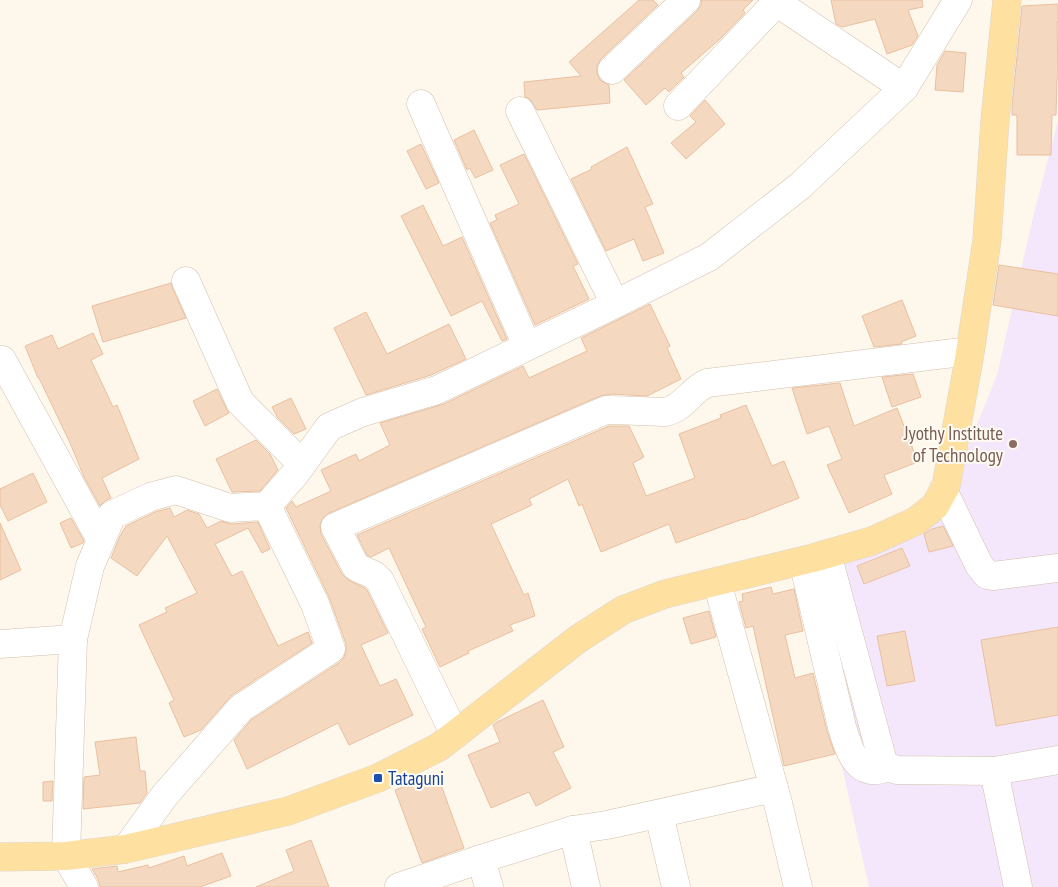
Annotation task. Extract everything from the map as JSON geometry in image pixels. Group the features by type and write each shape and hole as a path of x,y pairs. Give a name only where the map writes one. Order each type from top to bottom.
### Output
{"main road":[{"path":"0,857 66,856 126,849 288,812 378,778 439,748 578,639 623,610 665,594 815,558 872,541 916,521 935,506 946,486 987,240 995,120 1007,0"}],"street":[{"path":"612,70 686,0"},
{"path":"84,887 66,856 73,639 90,566 112,515 150,497 176,490 230,508 267,506 291,479 329,427 363,412 437,390 709,257 800,186 904,88 958,0"},
{"path":"678,106 774,1 904,88"},
{"path":"421,104 528,346"},
{"path":"520,111 616,304"},
{"path":"186,281 240,402 302,464"},
{"path":"455,735 380,581 374,575 356,567 335,527 606,410 665,412 677,408 707,383 970,351"},
{"path":"2,360 101,540"},
{"path":"943,490 979,565 987,575 993,576 1055,568"},
{"path":"126,849 165,795 241,708 331,649 315,604 267,506"},
{"path":"815,558 883,762 888,767 896,770 994,771 1058,760"},
{"path":"717,582 774,788 798,887"},
{"path":"0,644 73,639"},
{"path":"994,771 1018,887"},
{"path":"399,887 481,858 573,830 607,825 774,788"},
{"path":"659,814 676,887"},
{"path":"573,830 586,887"},
{"path":"481,858 489,887"}],"shaded area":[{"name":"Jyothy Institute of Technology","path":"1058,121 1058,887 869,887 799,570 941,513 997,375 1034,213"}],"building":[{"path":"639,0 653,0 658,5 601,59 597,66 600,80 609,85 610,103 537,110 529,98 525,97 524,82 581,76 569,62"},
{"path":"701,0 753,0 743,10 745,13 720,39 681,73 684,77 669,92 665,88 646,105 624,80 697,11 701,5"},
{"path":"831,0 922,0 923,7 908,10 918,36 912,45 887,54 875,19 842,27 836,24"},
{"path":"1058,4 1058,79 1056,115 1052,115 1051,155 1017,155 1017,115 1012,115 1012,106 1022,6"},
{"path":"945,51 966,53 963,92 935,90 937,65"},
{"path":"705,100 725,124 686,159 671,143 696,122 690,116"},
{"path":"474,130 493,170 475,178 470,168 467,170 454,140"},
{"path":"421,144 439,183 426,189 407,151"},
{"path":"627,147 653,204 645,207 664,253 643,261 634,239 606,251 571,179 592,169 591,167"},
{"path":"524,154 578,264 573,266 589,299 535,325 490,223 497,220 495,215 519,204 500,165"},
{"path":"423,205 443,246 462,237 507,339 502,341 482,301 451,316 401,216"},
{"path":"999,265 1058,274 1058,316 993,305"},
{"path":"171,283 186,318 103,342 92,306"},
{"path":"902,300 916,336 901,342 902,344 874,347 862,316"},
{"path":"650,304 670,346 667,348 681,379 647,396 612,394 600,396 329,513 323,518 320,525 321,534 342,574 350,581 367,590 388,633 361,645 380,686 396,679 413,715 349,745 338,723 247,769 234,740 251,720 340,662 346,651 346,644 329,597 286,508 292,501 296,507 331,491 321,470 356,454 359,461 390,445 380,423 444,404 523,366 529,378 587,351 581,338"},
{"path":"366,312 387,354 449,324 466,359 431,375 366,395 334,328"},
{"path":"93,333 103,354 91,360 113,407 117,405 139,459 102,478 111,498 100,506 84,477 25,346 52,335 58,349"},
{"path":"913,374 921,397 892,407 882,377"},
{"path":"840,383 854,426 897,408 918,462 884,475 892,494 849,513 827,465 842,459 829,426 807,434 792,388"},
{"path":"217,389 229,413 205,426 193,401"},
{"path":"291,398 306,429 294,434 278,418 272,407"},
{"path":"746,405 772,466 784,461 799,498 676,543 669,524 601,552 582,504 579,506 568,479 529,499 532,505 491,524 524,595 528,593 535,616 510,625 513,631 468,651 469,653 440,667 422,629 426,627 389,548 371,557 367,555 357,535 609,426 629,426 644,457 633,463 646,496 695,478 679,434 721,418 720,415"},
{"path":"256,440 270,454 278,470 260,491 232,492 216,459"},
{"path":"33,473 47,502 8,521 0,505 0,489"},
{"path":"170,508 174,517 187,510 199,514 207,528 221,521 231,524 258,522 270,549 262,553 248,528 215,544 232,576 242,571 278,646 308,632 312,643 232,695 201,730 184,737 169,703 174,700 139,625 167,612 165,608 197,593 167,536 137,576 111,558 126,526 155,512"},
{"path":"71,518 84,541 71,548 60,523"},
{"path":"0,523 21,570 0,580"},
{"path":"943,526 953,546 929,552 924,534 932,529"},
{"path":"902,548 910,566 864,584 857,566"},
{"path":"771,587 773,594 794,589 803,631 785,635 795,678 813,673 827,731 835,754 784,766 753,626 746,628 739,602 743,601 742,594"},
{"path":"709,611 716,637 691,644 683,618"},
{"path":"1058,627 1058,715 996,726 981,640"},
{"path":"905,631 915,681 887,686 877,636"},
{"path":"543,700 564,747 553,752 571,788 536,806 529,792 491,808 468,755 500,742 493,725 497,722"},
{"path":"136,737 140,771 145,771 147,793 140,803 83,809 84,777 100,775 95,742"},
{"path":"437,774 464,848 422,863 395,790"},
{"path":"53,781 52,801 43,801 43,782"},
{"path":"311,840 329,887 256,887 294,871 286,850"},
{"path":"222,853 231,876 200,887 100,887 92,869 117,866 118,872 148,865 149,868 184,856 187,866"}],"place":[{"name":"Jyothy Institute of Technology","path":"1013,444"},
{"name":"Tataguni","path":"378,778"}]}
